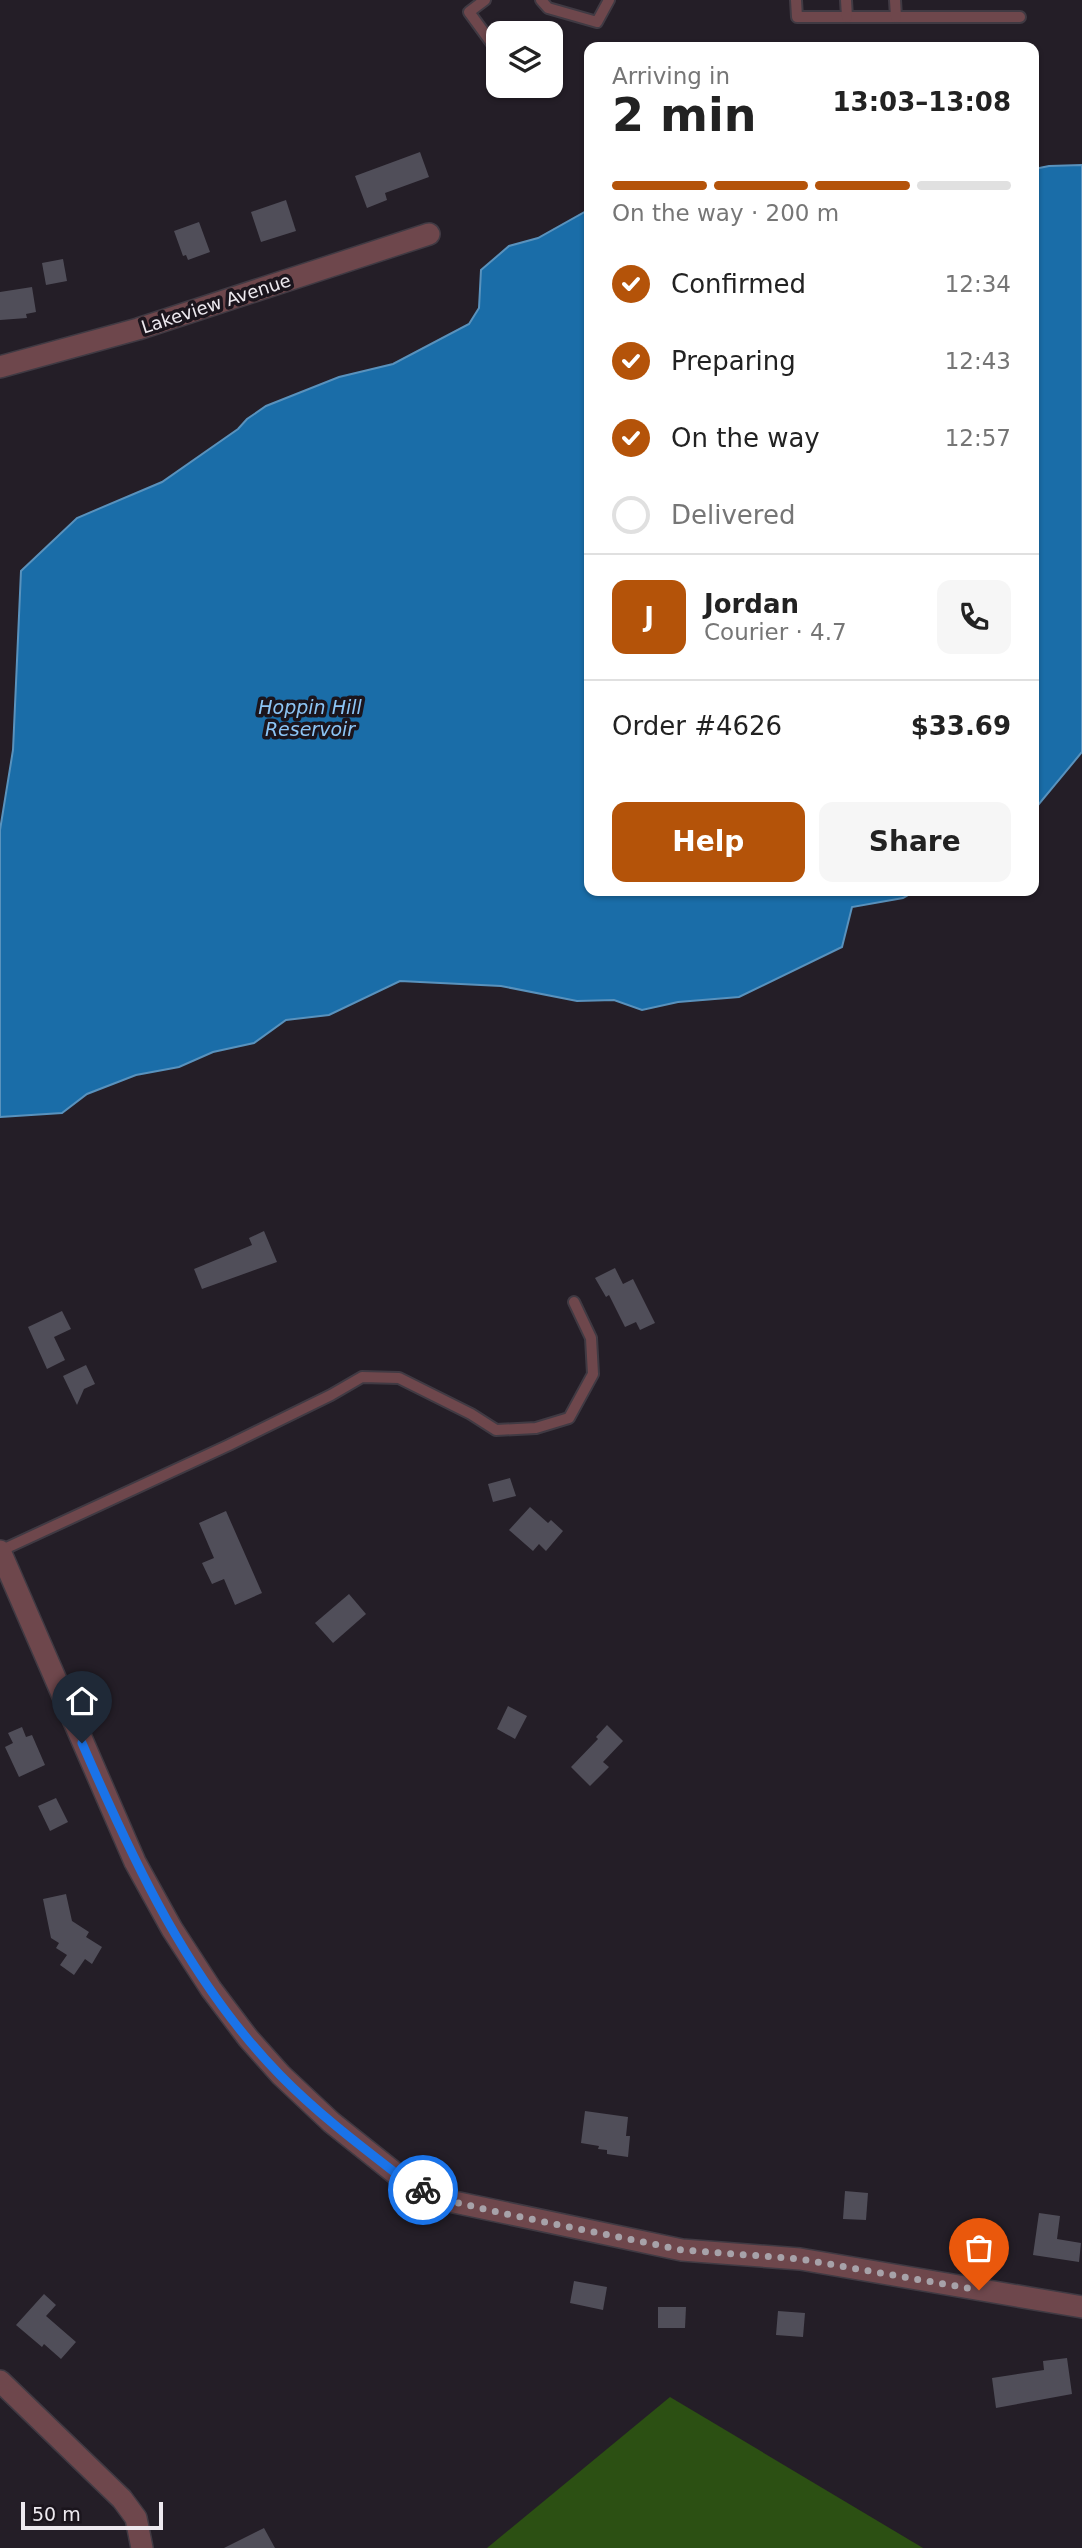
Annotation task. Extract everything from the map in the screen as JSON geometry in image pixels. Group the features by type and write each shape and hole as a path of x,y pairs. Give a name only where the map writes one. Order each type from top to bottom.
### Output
{"street":[{"name":"Lakeview Avenue","path":"0,367 138,329 429,234"},
{"path":"0,1551 135,1862 172,1928 211,1989 248,2038 281,2075 331,2122 411,2185 454,2202 682,2250 800,2259 1082,2307"},
{"path":"0,2381 122,2499 136,2518 142,2548"}],"lane":[{"path":"485,0 470,12 486,35"},
{"path":"541,0 548,8 597,22 610,0"},
{"path":"796,0 797,17 1020,17"},
{"path":"846,0 847,17"},
{"path":"895,0 896,17"},
{"path":"0,1551 229,1445 362,1377 399,1378 471,1414 496,1430 536,1428 569,1418 593,1374 592,1338 575,1302"}],"green space":[{"path":"670,2397 923,2548 487,2548"}],"water":[{"path":"1082,165 1082,752 1039,804 1039,168"},
{"name":"Hoppin Hill Reservoir","path":"584,212 584,896 906,896 852,907 842,947 739,997 678,1002 642,1010 614,1000 577,1001 501,986 400,981 329,1015 286,1020 254,1043 213,1052 179,1067 136,1075 87,1094 62,1113 0,1117 0,830 13,750 21,571 77,518 162,482 266,406 339,377 393,364 469,324 479,308 481,270 509,246 538,238"}],"building":[{"path":"420,152 429,177 385,193 387,200 367,208 355,176"},
{"path":"286,200 296,231 261,242 251,212"},
{"path":"199,222 210,252 188,260 186,255 183,256 174,231"},
{"path":"63,259 67,281 46,285 42,263"},
{"path":"32,287 36,312 26,314 27,318 0,320 0,292"},
{"path":"264,1231 277,1262 202,1289 194,1269 252,1245 249,1238"},
{"path":"615,1268 623,1284 633,1279 655,1323 640,1330 636,1322 625,1327 609,1295 606,1297 595,1278"},
{"path":"62,1311 71,1329 54,1337 65,1360 47,1369 28,1327"},
{"path":"86,1365 95,1384 84,1389 77,1405 63,1376"},
{"path":"510,1478 516,1496 493,1502 488,1484"},
{"path":"530,1507 548,1523 551,1520 563,1531 546,1551 539,1544 533,1551 509,1530"},
{"path":"226,1511 262,1593 235,1605 224,1579 212,1584 202,1563 214,1558 199,1523"},
{"path":"349,1594 366,1614 333,1643 315,1623"},
{"path":"508,1706 527,1716 515,1739 497,1729"},
{"path":"607,1725 623,1741 603,1762 609,1767 590,1786 571,1767 598,1739 596,1737"},
{"path":"22,1727 26,1737 32,1735 45,1765 19,1777 5,1747 13,1743 8,1733"},
{"path":"56,1798 68,1822 50,1831 38,1806"},
{"path":"66,1894 72,1921 89,1932 86,1937 102,1947 92,1964 85,1959 74,1975 60,1965 67,1955 56,1948 59,1943 51,1938 43,1899"},
{"path":"585,2111 628,2117 628,2157 607,2154 607,2150 598,2149 599,2146 581,2143"},
{"path":"845,2191 868,2193 866,2220 843,2219"},
{"path":"1039,2213 1060,2216 1057,2239 1081,2243 1079,2262 1033,2255"},
{"path":"574,2281 607,2287 603,2310 570,2303"},
{"path":"44,2294 56,2305 46,2316 76,2342 61,2359 16,2325"},
{"path":"658,2307 686,2307 685,2328 658,2328"},
{"path":"778,2311 805,2313 803,2337 776,2335"},
{"path":"1067,2358 1072,2394 996,2408 992,2378 1044,2370 1043,2361"},
{"path":"264,2528 275,2548 224,2548"}],"way so far":[{"path":"423,2190 454,2202 682,2250 800,2259 979,2290"}],"route":[{"path":"82,1743 135,1862 172,1928 211,1989 248,2038 281,2075 331,2122 411,2185 423,2190"}]}
